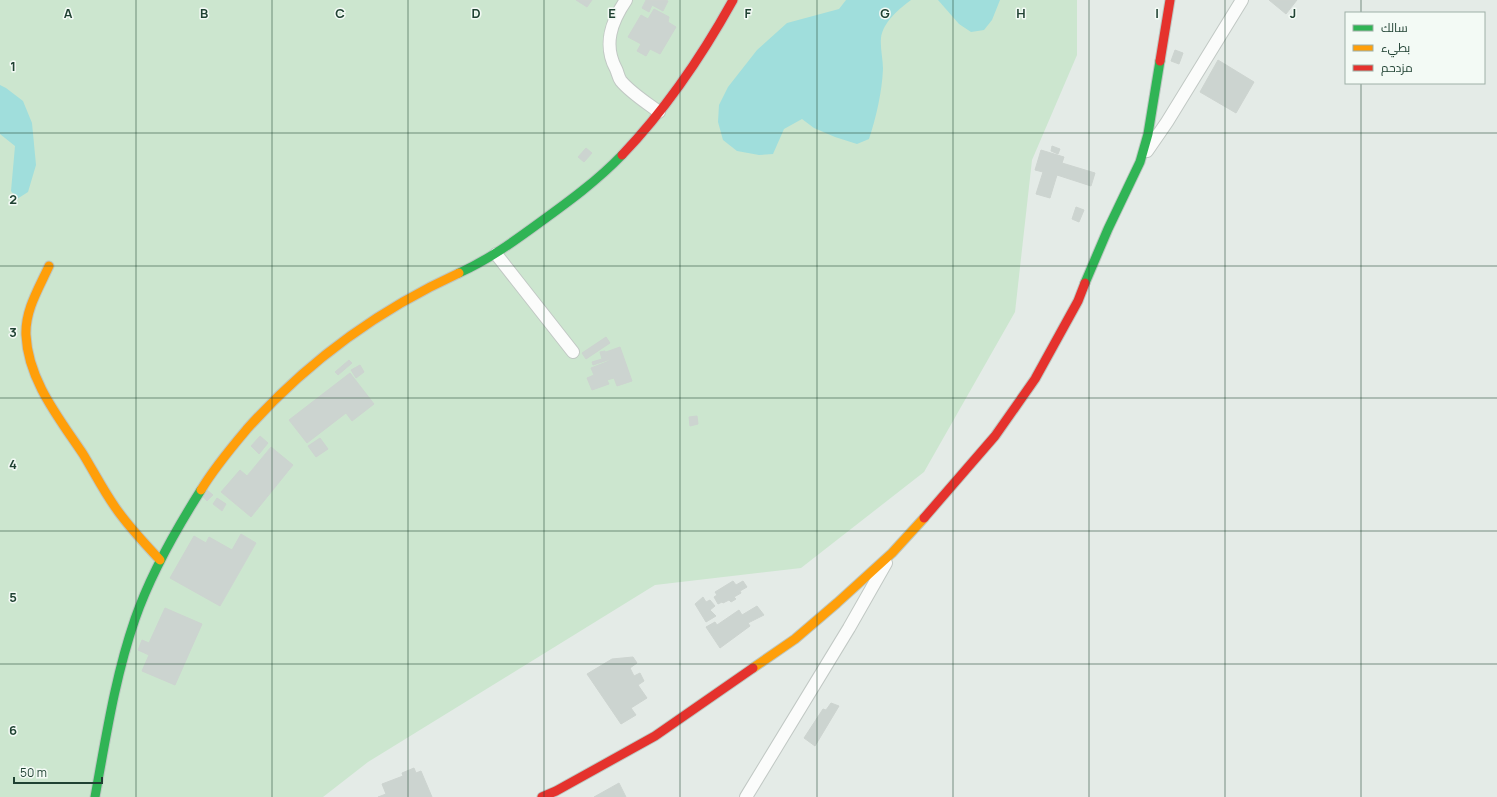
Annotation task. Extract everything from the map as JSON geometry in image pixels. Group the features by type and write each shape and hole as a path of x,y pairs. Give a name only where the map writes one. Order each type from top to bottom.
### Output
{"street":[{"path":"626,0 618,11 612,27 609,39 610,55 621,80 641,99 659,112"},
{"path":"95,797 121,666 138,614 160,560 177,528 222,460 258,417 294,380 341,342 381,315 496,254 565,205 608,168 636,140 683,81 733,0"},
{"path":"1140,162 1148,134 1170,0"},
{"path":"542,797 556,791 655,736 794,639 837,603 892,553 937,503 995,436 1035,379 1078,301 1108,229 1140,162 1167,122 1242,0"},
{"path":"496,254 573,352"},
{"path":"49,266 26,321 28,355 30,362 57,414 119,513 140,539 160,560"},
{"path":"746,797 849,628 892,553"}],"green space":[{"path":"0,0 1077,0 1077,55 1032,160 1015,312 924,472 801,568 655,585 368,762 323,797 0,797"}],"water":[{"path":"846,0 911,0 892,16 882,32 881,42 883,69 880,96 869,139 857,144 814,128 802,119 784,129 773,154 759,155 737,151 723,140 718,122 719,105 728,87 757,50 787,23 839,9"},
{"path":"938,0 1000,0 992,20 984,30 971,32 959,24"},
{"path":"0,85 23,101 32,123 36,165 28,192 17,199 11,191 15,146 0,134"}],"building":[{"path":"576,0 592,0 587,7"},
{"path":"646,0 668,1 663,11 652,5 649,12 642,8"},
{"path":"1269,0 1297,0 1286,14"},
{"path":"654,9 669,17 668,22 676,27 660,54 650,49 646,56 637,51 641,44 628,37 641,15 648,19"},
{"path":"1175,50 1183,53 1179,64 1171,61"},
{"path":"1218,60 1254,82 1236,113 1200,92"},
{"path":"1052,146 1060,149 1058,154 1051,151"},
{"path":"586,148 592,153 584,162 578,157"},
{"path":"1041,150 1064,157 1062,163 1095,173 1091,186 1057,175 1050,198 1036,194 1043,172 1035,170"},
{"path":"1076,207 1084,210 1079,222 1072,219"},
{"path":"606,337 610,343 586,359 582,353"},
{"path":"620,347 632,381 617,386 614,378 607,380 609,384 592,390 587,378 594,375 591,368 609,361 606,352"},
{"path":"605,351 608,360 593,365 592,362 602,359 600,352"},
{"path":"349,360 352,363 338,375 335,372"},
{"path":"360,365 364,372 356,378 351,370"},
{"path":"350,373 374,404 352,421 346,413 307,443 289,420"},
{"path":"697,416 698,424 690,426 689,417"},
{"path":"260,436 268,443 259,454 251,446"},
{"path":"320,438 328,449 316,457 308,446"},
{"path":"271,447 293,465 251,517 221,492 240,470 247,476"},
{"path":"207,490 213,495 207,501 202,496"},
{"path":"217,498 226,504 222,511 213,504"},
{"path":"241,534 256,543 220,606 170,578 194,536 206,543 209,537 232,550"},
{"path":"733,581 736,585 743,581 747,587 740,591 741,593 734,597 736,599 731,602 729,600 718,604 714,597 717,595 715,592"},
{"path":"703,597 706,602 710,600 715,606 710,610 716,616 706,622 695,604"},
{"path":"757,606 764,615 748,623 750,626 720,648 706,627 715,622 717,625 739,610 742,615"},
{"path":"165,608 202,624 175,685 142,671 149,655 138,650 142,640 149,643"},
{"path":"633,657 637,663 630,668 634,676 640,673 644,681 638,685 647,698 631,708 636,715 621,724 587,674 612,659"},
{"path":"831,703 839,706 815,746 804,738 823,709 826,710"},
{"path":"414,768 416,773 421,771 432,797 378,797 386,794 382,784 403,776 402,773"},
{"path":"619,783 626,797 594,797"}],"traffic: fast":[{"path":"1085,283 1108,229 1140,162 1148,134 1160,61"},
{"path":"459,273 510,244 582,191 603,174 622,155"},
{"path":"95,797 116,685 135,619 148,585 164,553 201,490"}],"traffic: slow":[{"path":"49,266 33,299 26,326 28,352 32,368 46,398 83,454 111,501 131,528 160,560"},
{"path":"201,490 217,466 247,429 270,405 319,360 372,321 400,304 459,273"},
{"path":"753,668 795,639 837,603 892,553 924,518"}],"traffic: jam":[{"path":"622,155 654,119 696,62 733,0"},
{"path":"1160,61 1170,0"},
{"path":"924,518 995,436 1035,379 1078,301 1085,283"},
{"path":"542,797 556,791 655,736 753,668"}]}
